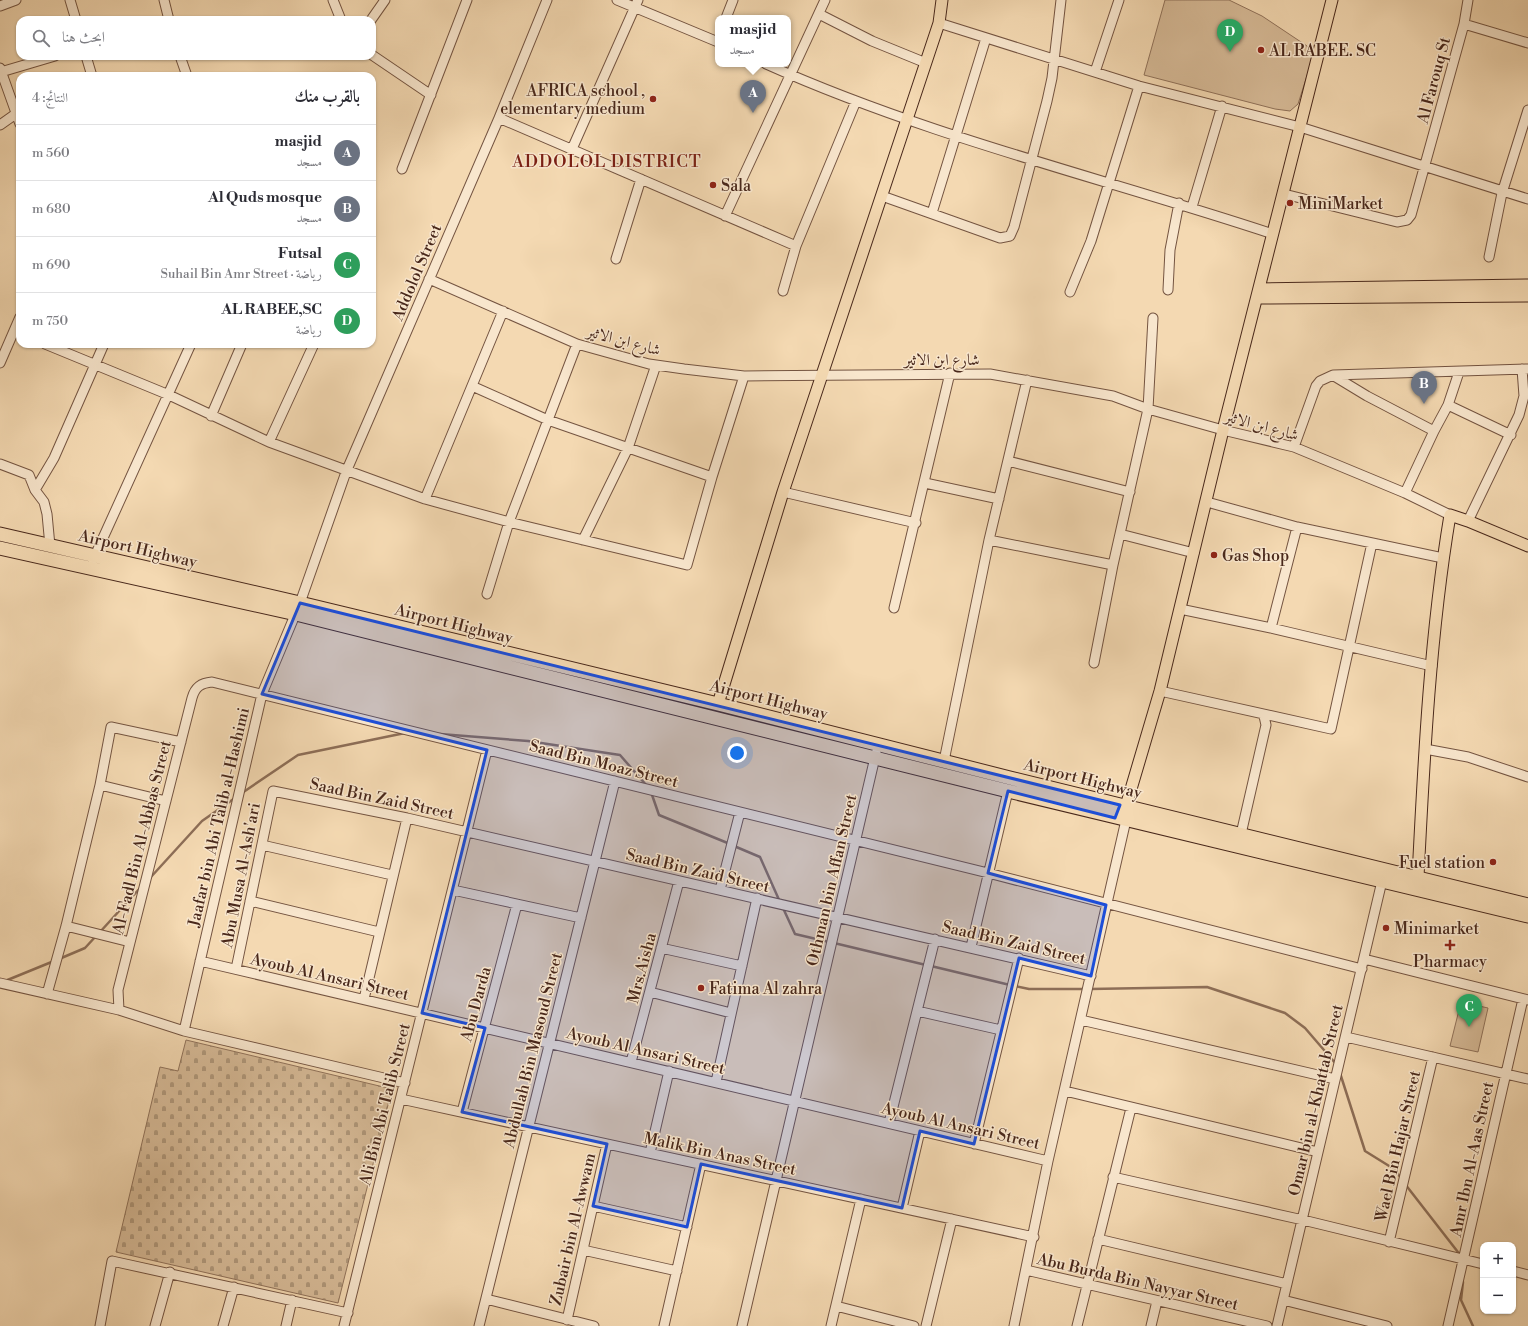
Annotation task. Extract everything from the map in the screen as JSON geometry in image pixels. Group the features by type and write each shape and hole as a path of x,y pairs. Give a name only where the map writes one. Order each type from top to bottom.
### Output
{"highway":[{"name":"Airport Highway","path":"0,534 9,545 89,568 298,609 718,704 1241,834 1528,916"},
{"name":"Airport Highway","path":"9,545 50,546 95,556 875,759 1124,820 1382,881 1418,877 1528,905"},
{"path":"1124,820 1134,814 1126,806"}],"main road":[{"path":"718,704 783,492 939,23 942,0"},
{"path":"1126,806 1160,691 1207,502 1223,430 1259,293 1332,0"},
{"path":"1259,293 1528,285"},
{"path":"1259,293 1528,296"},
{"path":"1418,877 1425,749 1432,666 1443,558 1450,515 1528,546"}],"street":[{"path":"0,6 16,0"},
{"path":"70,0 75,16"},
{"path":"164,0 168,16"},
{"path":"333,0 339,16"},
{"path":"374,16 385,0"},
{"path":"402,169 467,0"},
{"name":"Addolol Street","path":"298,609 346,472 499,118 547,0"},
{"path":"617,0 637,4 715,40"},
{"path":"727,15 733,0"},
{"path":"725,216 825,0"},
{"path":"882,196 1000,238 1010,236 1014,227 1047,101 1061,0"},
{"path":"1094,72 1119,0"},
{"name":"Al Farouq St","path":"1284,194 1397,222 1404,222 1411,215 1464,24 1468,0"},
{"path":"572,149 637,4"},
{"path":"819,14 872,41 926,63"},
{"path":"939,23 1139,86 1300,127 1528,199"},
{"path":"1464,24 1528,44"},
{"path":"932,213 986,38"},
{"path":"376,58 430,95"},
{"path":"16,111 0,70 39,60"},
{"path":"87,60 91,72"},
{"path":"181,60 186,72"},
{"path":"773,67 856,101 956,135 1110,184 1192,207 1273,234"},
{"path":"1070,292 1091,241 1110,184 1139,86"},
{"path":"783,291 796,246 856,101"},
{"path":"1192,207 1222,106"},
{"path":"1489,257 1502,192 1528,110"},
{"path":"0,124 16,115"},
{"path":"499,118 796,246"},
{"path":"616,259 641,179"},
{"path":"1168,290 1170,250 1179,204"},
{"name":"شارع ابن الاثير","path":"429,279 577,344 656,365 744,376 950,373 990,374 1114,396 1148,408 1223,430 1294,447 1405,493 1450,515"},
{"path":"425,499 503,311"},
{"path":"1094,662 1113,565 1148,408 1153,318"},
{"path":"0,363 16,335"},
{"path":"486,594 509,522 577,344"},
{"path":"54,348 169,395 269,442 346,472 425,499 509,522 687,565 712,477 744,376"},
{"path":"35,490 54,458 102,348"},
{"path":"89,568 189,348"},
{"path":"211,416 240,348"},
{"path":"269,442 312,348"},
{"path":"583,540 628,448 656,365"},
{"path":"1294,447 1316,386 1320,381 1333,375 1525,369 1522,406 1511,435 1468,521"},
{"path":"1405,493 1434,430 1448,405 1459,372"},
{"path":"894,608 916,523 950,373"},
{"path":"1333,375 1367,396 1434,430"},
{"path":"944,761 989,540 1027,380"},
{"path":"472,386 548,420 712,477"},
{"path":"1448,405 1511,435"},
{"path":"1008,461 1130,492"},
{"path":"0,464 29,475 35,490 44,502 47,514 50,546"},
{"path":"925,483 999,499"},
{"path":"783,492 916,523"},
{"path":"1207,502 1297,527 1443,558"},
{"path":"1271,628 1297,527"},
{"path":"1120,534 1194,553"},
{"path":"989,540 1113,565"},
{"path":"1160,691 1264,716 1331,729 1348,646 1372,543"},
{"name":"Jaafar bin Abi Talib al-Hashimi","path":"184,1031 262,694 298,609"},
{"path":"1180,609 1271,628 1432,666"},
{"name":"Saad Bin Moaz Street","path":"212,682 988,873 1106,905 1362,969"},
{"name":"Al-Fadl Bin Al-Abbas Street","path":"119,1010 118,990 194,690 204,683 212,682"},
{"path":"1241,834 1266,725 1264,716"},
{"path":"47,994 66,926 100,786 111,727 181,742"},
{"name":"Othman bin Affan Street","path":"742,1326 878,744"},
{"path":"1425,749 1468,757 1528,777"},
{"name":"Ali Bin Abi Talib Street","path":"344,1326 487,750"},
{"name":"Abdullah Bin Masoud Street","path":"479,1326 615,781"},
{"path":"100,786 166,801"},
{"name":"Abu Musa Al-Ash'ari","path":"236,968 273,791 299,795"},
{"path":"971,947 1008,791"},
{"name":"Saad Bin Zaid Street","path":"299,795 407,818 1019,958 1091,976"},
{"path":"720,890 740,812"},
{"path":"364,999 392,875 407,818"},
{"path":"1014,1326 1034,1237 1048,1161 1091,976 1124,820"},
{"path":"262,845 392,875"},
{"name":"Mrs.Aisha","path":"631,1062 679,881"},
{"name":"Omar bin al-Khattab Street","path":"1277,1326 1382,881"},
{"path":"453,890 581,918"},
{"path":"716,1082 757,898"},
{"path":"250,901 379,932"},
{"name":"Abu Darda","path":"462,1112 517,904"},
{"path":"66,926 130,942"},
{"path":"889,1124 935,939"},
{"path":"661,948 742,966"},
{"path":"974,1144 1019,958"},
{"path":"1364,959 1526,1000"},
{"name":"Ayoub Al Ansari Street","path":"200,961 236,968 1048,1161"},
{"path":"0,983 119,1010 184,1031 405,1083"},
{"path":"650,992 732,1013"},
{"name":"Amr Ibn Al-Aas Street","path":"1448,1326 1465,1260 1505,1074 1526,1000"},
{"path":"917,1011 1001,1030"},
{"path":"1081,1020 1335,1079"},
{"path":"1346,1037 1528,1080"},
{"name":"Wael Bin Hajar Street","path":"1389,1242 1433,1057"},
{"path":"650,1153 669,1071"},
{"path":"1065,1092 1318,1152"},
{"name":"Malik Bin Anas Street","path":"401,1099 1034,1237"},
{"path":"1077,1326 1131,1108"},
{"path":"902,1208 920,1131"},
{"name":"Zubair bin Al-Awwam","path":"567,1320 607,1144"},
{"path":"664,1326 701,1164"},
{"path":"1113,1177 1303,1220 1480,1263"},
{"path":"831,1326 861,1199"},
{"path":"593,1206 687,1227"},
{"path":"926,1326 952,1219"},
{"path":"1098,1239 1287,1284"},
{"path":"583,1250 676,1271"},
{"path":"100,1326 112,1261 170,1272 348,1313"},
{"name":"Abu Burda Bin Nayyar Street","path":"1026,1270 1268,1326"},
{"path":"155,1326 170,1272"},
{"path":"1516,1272 1528,1275"},
{"path":"223,1326 234,1287"},
{"path":"486,1299 594,1326"},
{"path":"286,1326 292,1300"},
{"path":"1283,1300 1363,1323 1387,1326"},
{"path":"1151,1326 1157,1301"},
{"path":"836,1306 914,1326"}],"highlighted area":[{"path":"300,603 1120,805 1115,818 1008,791 988,873 1106,905 1091,976 1019,958 974,1144 920,1131 902,1208 701,1164 687,1227 593,1206 607,1144 462,1112 485,1028 422,1013 487,750 262,694"}],"green space":[{"path":"1165,0 1229,0 1262,16 1307,46 1313,57 1298,104 1290,111 1275,109 1144,75"},
{"path":"1461,1002 1488,1008 1478,1052 1450,1046"},
{"path":"186,1040 392,1089 338,1303 116,1252 160,1067 178,1071"}],"waterway":[{"path":"242,793 298,755 405,733"},
{"path":"440,734 528,741 620,755 647,786"},
{"path":"651,792 659,815 730,844"},
{"path":"150,878 202,821 235,798"},
{"path":"734,846 760,857 780,902"},
{"path":"100,932 141,887"},
{"path":"783,908 795,934 829,942"},
{"path":"59,959 85,948 96,936"},
{"path":"834,943 926,965"},
{"path":"5,981 54,961"},
{"path":"931,966 1010,985"},
{"path":"1015,986 1029,989 1085,989"},
{"path":"1090,989 1207,987 1285,1013 1305,1028 1336,1064"},
{"path":"1340,1073 1365,1151 1394,1169 1401,1178"},
{"path":"1405,1184 1461,1256"},
{"path":"1463,1282 1461,1300 1473,1326"}],"place":[{"name":"AL RABEE. SC","path":"1261,50"},
{"name":"AL RABEE,SC","path":"1230,52"},
{"name":"AFRICA school , elementary medium","path":"653,99"},
{"name":"masjid","path":"753,113"},
{"name":"Sala","path":"713,185"},
{"name":"MiniMarket","path":"1290,203"},
{"name":"Al Quds mosque","path":"1424,404"},
{"name":"Gas Shop","path":"1214,555"},
{"name":"Fuel station","path":"1493,862"},
{"name":"Minimarket","path":"1386,928"},
{"name":"Pharmacy","path":"1450,945"},
{"name":"Fatima Al zahra","path":"701,988"},
{"name":"Futsal","path":"1469,1027"}],"district":[{"name":"ADDOLOL DISTRICT","path":"607,161"}]}
